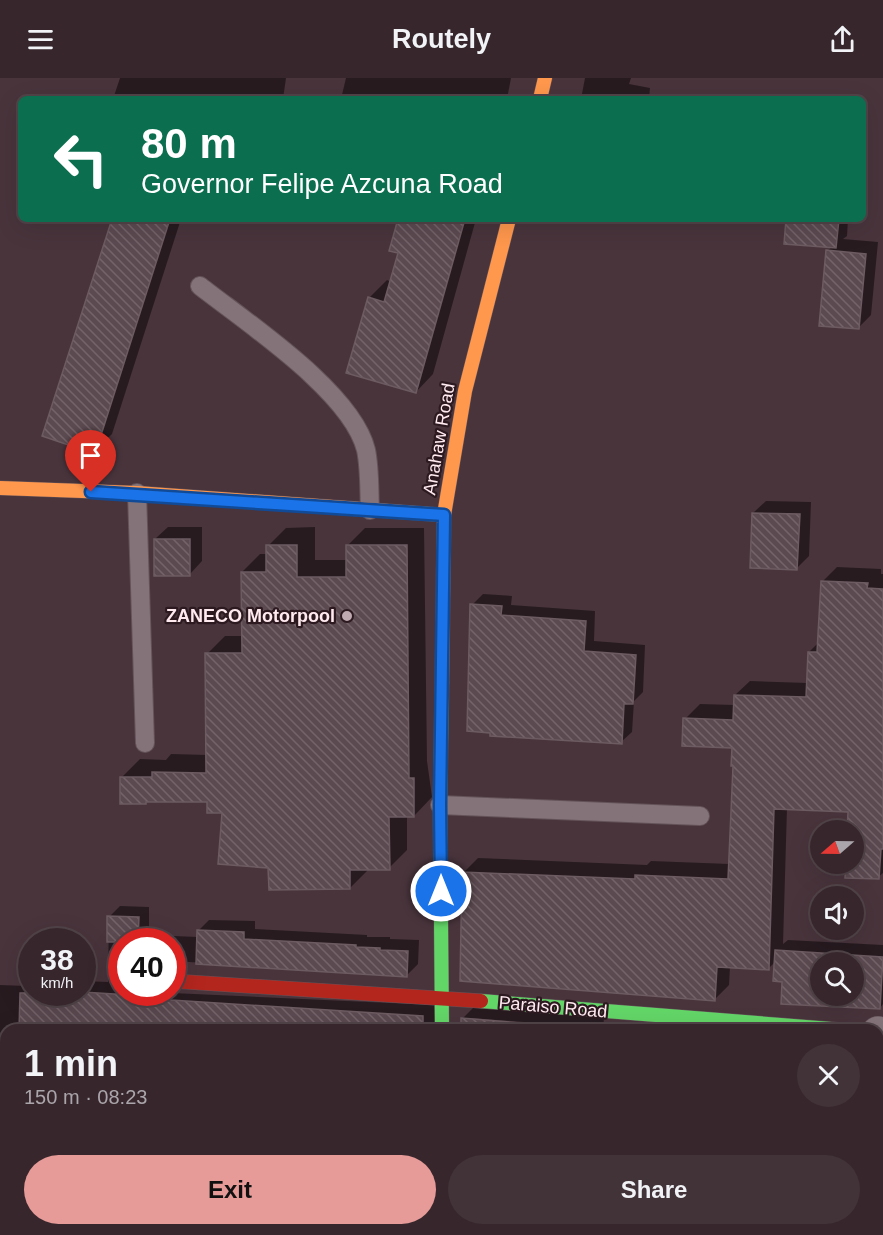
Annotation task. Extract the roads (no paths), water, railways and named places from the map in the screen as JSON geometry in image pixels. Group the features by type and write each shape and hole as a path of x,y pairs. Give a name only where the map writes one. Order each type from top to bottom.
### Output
{"street":[{"path":"541,96 545,78"},
{"name":"Anahaw Road","path":"442,1024 440,805 444,515 465,391 508,222"},
{"path":"0,488 137,493 444,515"},
{"name":"Paraiso Road","path":"186,982 442,998 769,1024"}],"lane":[{"path":"200,286 310,372 336,400 356,428 366,450 370,510"},
{"path":"137,493 145,742"},
{"path":"440,805 700,816"}],"place":[{"name":"ZANECO Motorpool","path":"347,616"}]}
